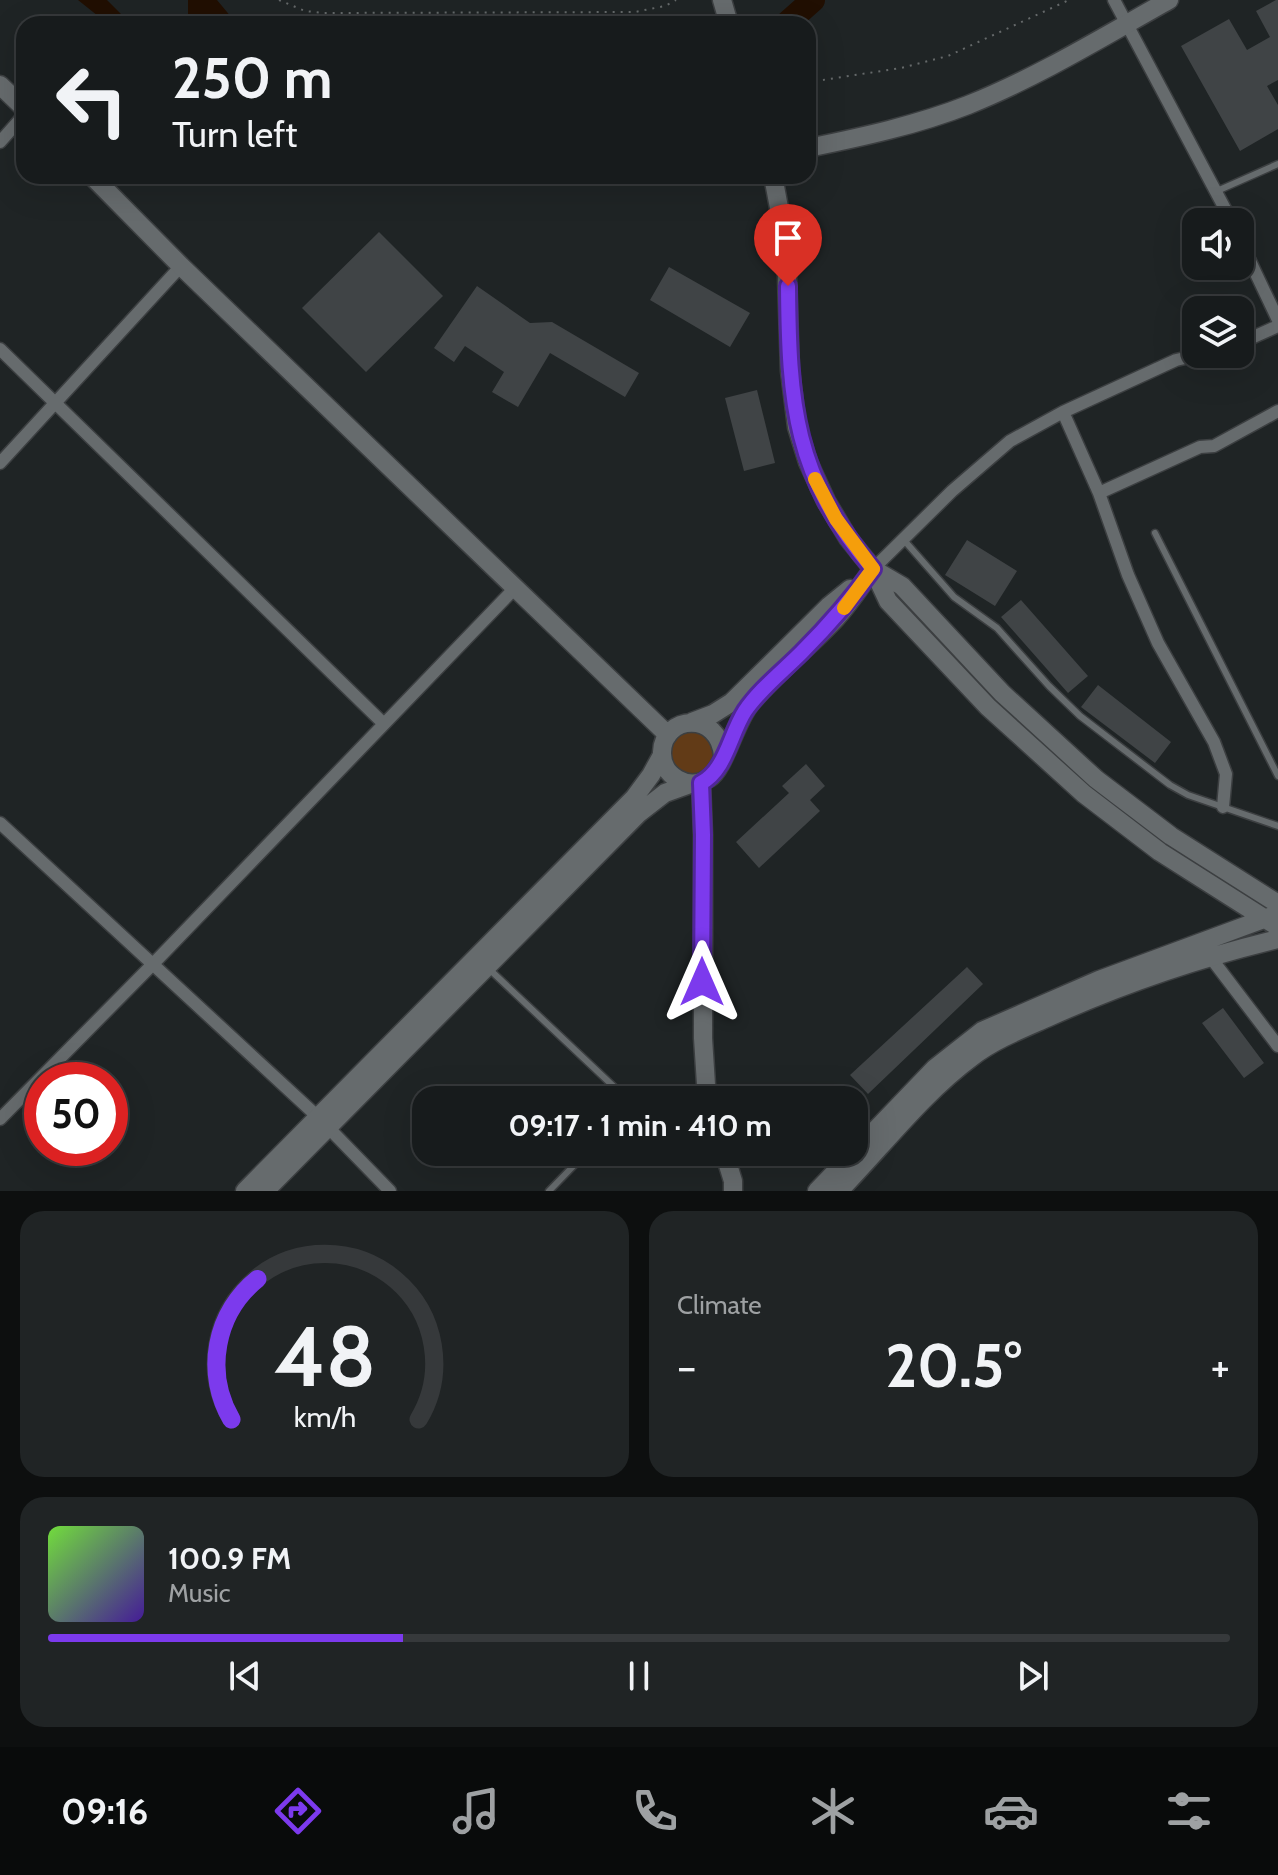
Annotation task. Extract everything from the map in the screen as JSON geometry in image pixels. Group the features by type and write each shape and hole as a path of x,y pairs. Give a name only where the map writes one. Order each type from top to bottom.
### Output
{"main road":[{"path":"816,146 894,128 956,109 1031,75 1169,0"},
{"path":"0,85 16,100"},
{"path":"100,184 181,266 668,735"},
{"path":"775,184 786,245 790,371 797,427 808,462 826,501 848,538 873,569 888,601 1035,752 1131,831 1274,920"},
{"path":"265,1191 323,1122 634,798 662,755 668,735 678,726 713,714 732,702 829,606 873,569"},
{"path":"245,1191 487,967 647,807 665,793 712,777 750,704 839,615 873,569"},
{"path":"873,569 902,586 1002,693 1096,779 1171,836 1278,904"},
{"path":"692,722 705,725 716,734 722,744 723,756"},
{"path":"662,755 670,774 695,783"},
{"path":"695,783 706,1086"},
{"path":"839,1191 946,1079 979,1051 1024,1028 1274,920"},
{"path":"817,1191 935,1068 971,1038 1055,997 1204,949 1278,939"},
{"path":"728,1166 735,1188"}],"street":[{"path":"1114,0 1225,208"},
{"path":"0,142 16,124"},
{"path":"0,463 181,266"},
{"path":"1254,271 1278,323 1254,336"},
{"path":"0,349 384,724"},
{"path":"873,569 952,491 1010,441 1063,412 1182,359"},
{"path":"1099,493 1200,447 1214,446 1278,411"},
{"path":"1063,412 1099,493 1128,575 1158,643 1214,742 1226,774 1223,807"},
{"path":"0,1119 516,587"},
{"path":"0,823 323,1122 390,1191"},
{"path":"1204,949 1278,1046"}],"lane":[{"path":"1217,191 1278,164"},
{"path":"1155,533 1278,776"},
{"path":"903,539 954,597 997,628 1080,716 1170,785 1188,795 1278,826"},
{"path":"487,967 613,1086"},
{"path":"549,1191 573,1166"}],"path":[{"path":"279,0 305,11 370,13 635,12 665,6 676,0"},
{"path":"816,81 901,68 948,56 1069,0"}],"shaded area":[{"path":"78,0 107,0 123,16 98,16"},
{"path":"188,0 217,0 230,16 188,16"},
{"path":"692,731 707,738 714,753 707,768 692,775 677,768 670,753 677,738"}],"building":[{"path":"1276,0 1278,80 1267,86 1278,105 1278,129 1240,151 1181,46 1229,19 1247,50 1270,37 1256,11"},
{"path":"379,232 443,296 366,372 302,308"},
{"path":"669,267 750,313 730,347 650,300"},
{"path":"477,286 530,323 552,322 639,373 625,397 550,353 518,407 492,392 504,372 465,346 454,362 434,348"},
{"path":"757,390 775,463 744,471 725,398"},
{"path":"967,540 1017,571 995,606 945,575"},
{"path":"1021,600 1088,676 1068,693 1001,617"},
{"path":"1098,685 1171,742 1155,763 1081,707"},
{"path":"806,764 825,786 810,800 820,811 759,868 736,842 789,793 782,786"},
{"path":"967,967 983,984 868,1094 868,1086 860,1086 850,1075"},
{"path":"1223,1008 1264,1063 1244,1078 1202,1023"}],"waterway":[{"path":"795,16 813,0"}],"slow traffic":[{"path":"815,479 848,538 873,569 844,608"}],"route":[{"path":"702,982 701,783 712,777 719,768 730,739 750,704 839,615 873,569 836,519 808,462 797,427 790,371 788,286"}]}
